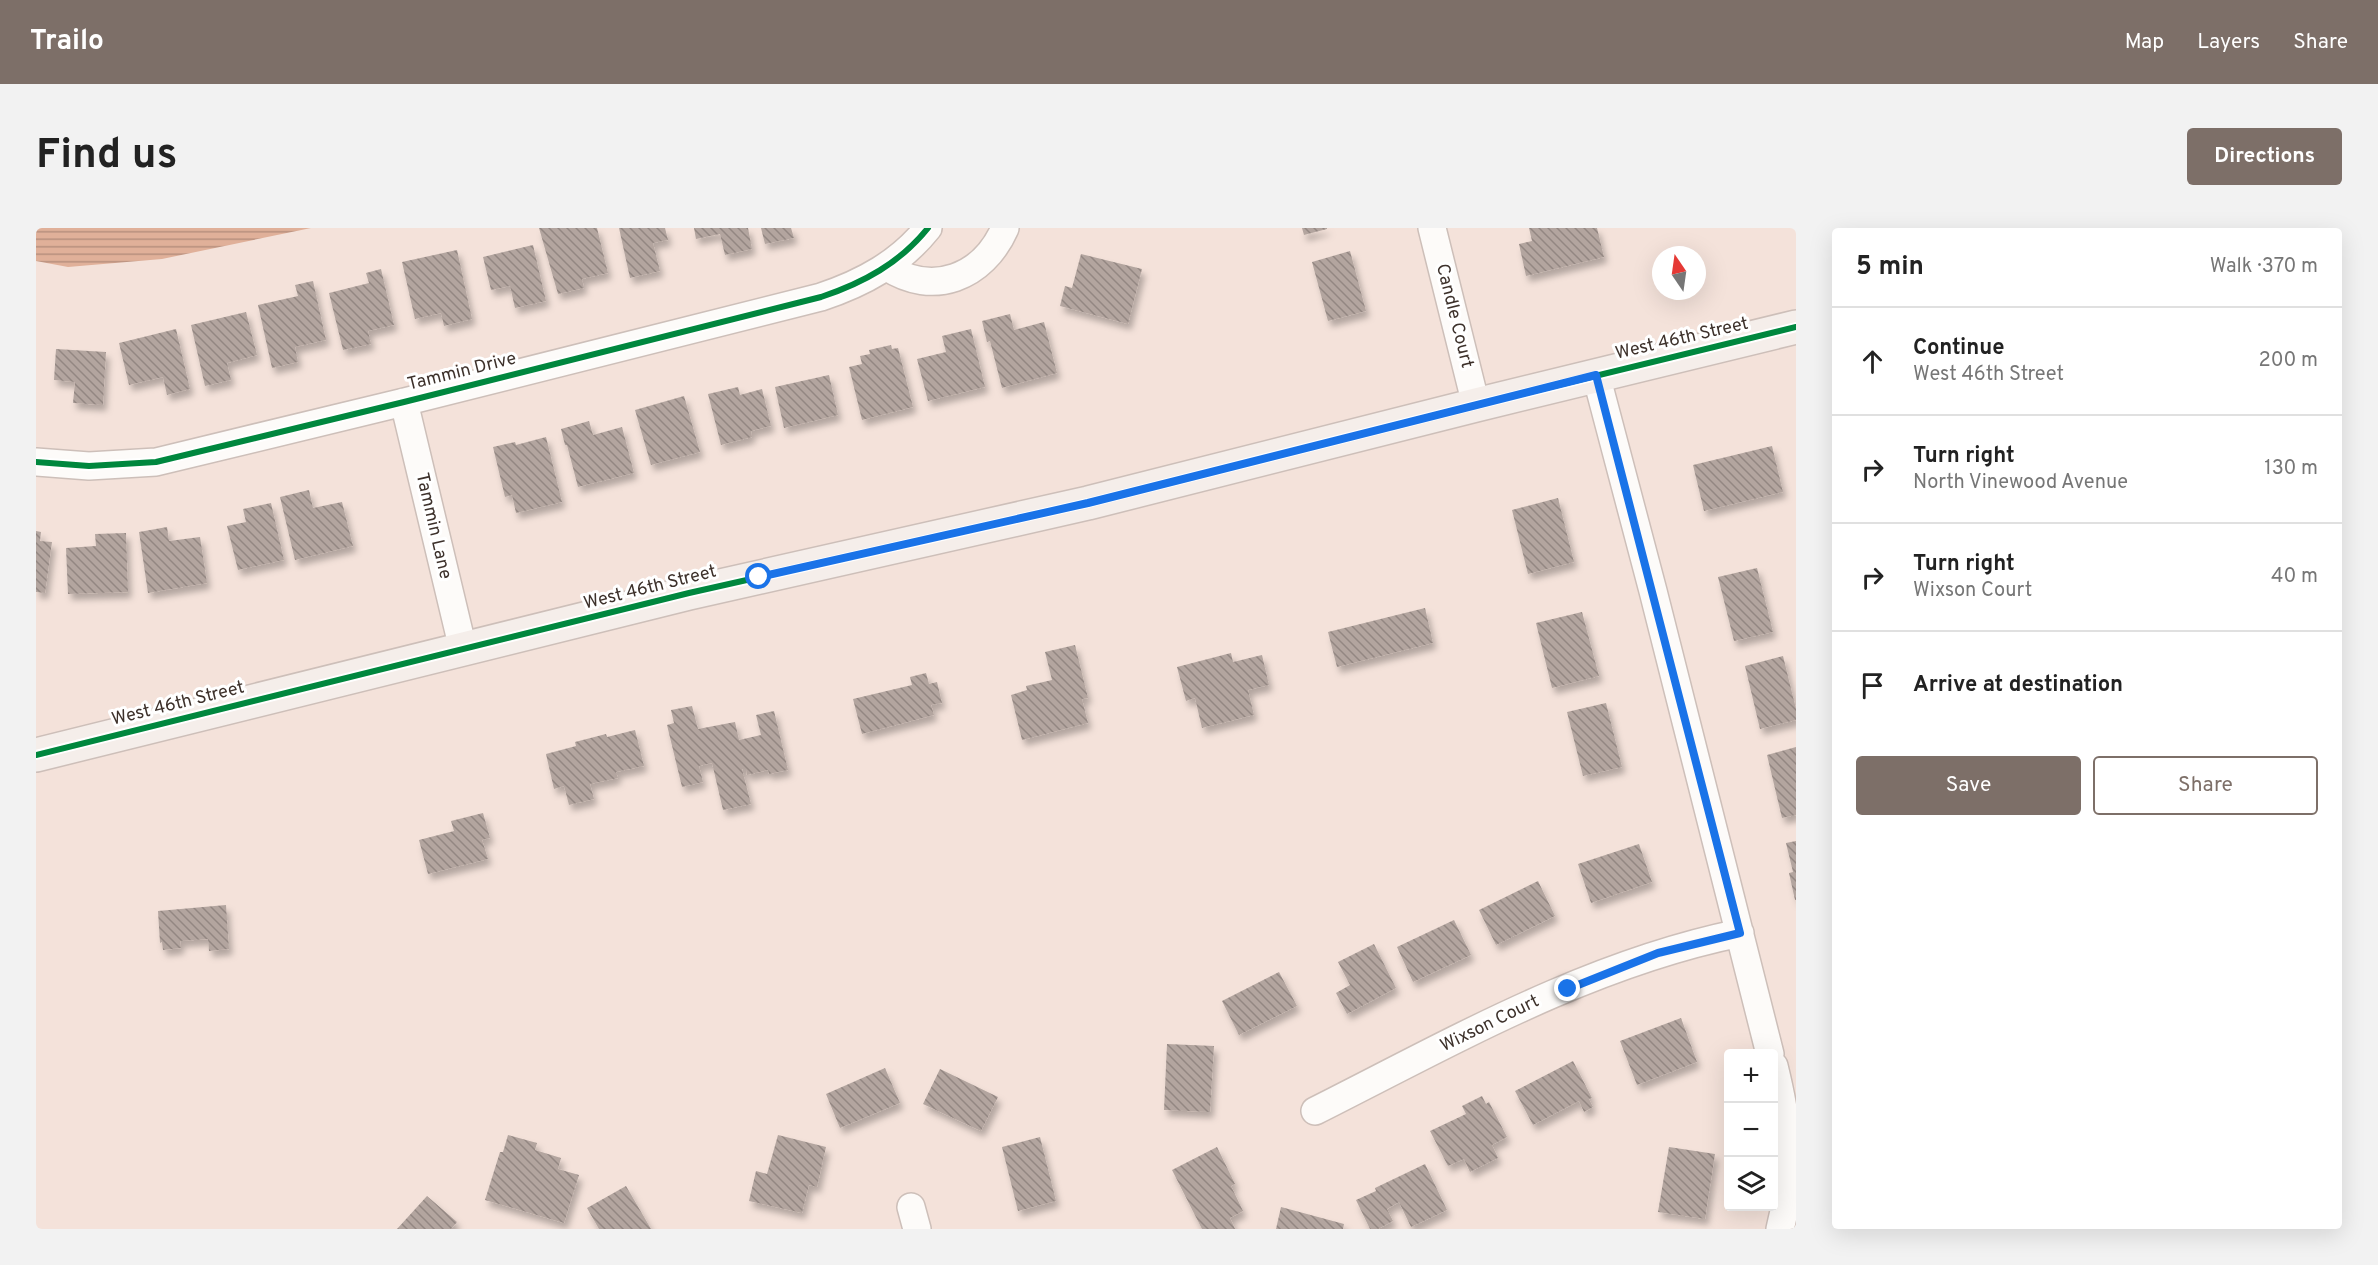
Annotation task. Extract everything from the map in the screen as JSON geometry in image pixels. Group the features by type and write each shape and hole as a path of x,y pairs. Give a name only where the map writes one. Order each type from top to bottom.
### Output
{"street":[{"name":"Tammin Drive","path":"36,462 89,466 156,462 821,297 860,282 887,267 918,240 928,228"},
{"path":"887,267 909,279 937,282 952,279 976,267 985,259 1005,228"},
{"name":"Candle Court","path":"1432,228 1476,405"},
{"name":"West 46th Street","path":"36,755 688,593 1088,503 1796,327"},
{"path":"1596,375 1769,1049"},
{"name":"Tammin Lane","path":"404,402 463,649"},
{"name":"Wixson Court","path":"1315,1111 1545,998 1658,953 1740,933"},
{"path":"1778,1089 1789,1140 1787,1195 1780,1229"}],"shaded area":[{"path":"36,228 311,228 162,259 68,267 36,261"}],"building":[{"path":"539,228 597,228 608,273 582,279 584,288 558,294"},
{"path":"619,228 665,228 668,240 653,243 660,271 630,278"},
{"path":"694,228 748,228 752,249 725,255 720,234 696,239"},
{"path":"761,228 791,228 794,238 765,244"},
{"path":"1302,228 1327,228 1327,229 1304,235"},
{"path":"1529,228 1597,228 1604,257 1526,276 1519,244 1532,241"},
{"path":"533,245 546,301 515,308 510,286 491,290 483,257"},
{"path":"457,250 472,319 444,326 441,313 415,319 402,262"},
{"path":"1350,251 1366,311 1328,321 1312,262"},
{"path":"1081,254 1142,269 1128,324 1060,306 1065,286 1072,288"},
{"path":"381,269 394,325 368,331 371,344 343,350 329,293 369,283 366,273"},
{"path":"313,281 326,340 295,347 298,362 272,368 258,305 298,296 295,285"},
{"path":"246,312 257,355 227,363 231,380 205,386 191,325"},
{"path":"1010,314 1014,330 1044,322 1057,373 1002,388 990,341 987,342 982,321"},
{"path":"176,329 190,389 167,395 163,377 129,385 119,343"},
{"path":"971,329 985,387 928,401 917,359 946,352 942,336"},
{"path":"891,345 892,349 898,348 913,407 862,420 849,367 862,364 860,356 870,354 869,350"},
{"path":"56,349 106,352 103,405 73,403 75,382 54,380"},
{"path":"829,375 838,415 784,428 775,387"},
{"path":"738,387 740,395 762,389 771,426 751,431 752,437 721,445 708,394"},
{"path":"684,396 700,452 651,465 635,410"},
{"path":"589,421 593,435 622,427 634,473 578,487 561,429"},
{"path":"546,437 562,502 516,513 512,495 505,497 493,447 515,442 516,445"},
{"path":"1772,446 1783,492 1704,511 1693,465"},
{"path":"309,490 313,508 342,502 353,546 295,560 280,497"},
{"path":"1558,498 1574,562 1528,574 1512,510"},
{"path":"271,503 284,560 238,570 227,526 246,522 243,509"},
{"path":"167,527 169,541 200,537 207,583 148,593 139,532"},
{"path":"36,531 41,532 40,541 52,542 45,593 36,592"},
{"path":"126,533 128,592 68,594 66,548 96,546 95,534"},
{"path":"1757,568 1773,632 1734,641 1718,577"},
{"path":"1425,608 1433,643 1337,667 1328,632"},
{"path":"1582,612 1599,676 1552,688 1536,623"},
{"path":"1075,645 1088,698 1082,699 1088,723 1022,740 1011,695 1027,690 1026,686 1052,680 1045,652"},
{"path":"1231,653 1233,662 1262,655 1269,685 1248,690 1254,715 1202,728 1195,698 1186,701 1177,667"},
{"path":"1783,656 1796,709 1796,720 1760,729 1745,666"},
{"path":"926,673 929,684 937,682 942,703 931,705 934,715 862,734 853,699 912,685 910,677"},
{"path":"1606,703 1622,767 1583,776 1567,712"},
{"path":"692,706 698,729 735,722 739,740 761,735 756,715 774,711 788,770 769,774 768,770 747,775 746,769 742,769 751,804 723,810 712,763 699,766 703,782 682,787 667,725 674,723 671,710"},
{"path":"635,730 644,766 616,772 618,778 590,784 594,799 569,805 564,786 554,789 546,754 576,746 575,742"},
{"path":"1796,747 1796,815 1782,818 1767,755"},
{"path":"483,813 490,838 482,840 488,859 428,874 419,840 454,831 451,821"},
{"path":"1796,841 1795,900 1789,873 1793,872 1786,843"},
{"path":"1639,844 1652,882 1591,903 1578,864"},
{"path":"1538,881 1555,916 1496,945 1479,910"},
{"path":"226,905 229,949 209,951 208,939 180,941 181,948 163,950 162,942 160,943 158,911"},
{"path":"1454,920 1471,955 1413,982 1397,947"},
{"path":"1374,944 1396,988 1347,1014 1336,993 1350,985 1338,962"},
{"path":"1279,972 1297,1006 1239,1035 1222,1001"},
{"path":"1681,1018 1697,1062 1637,1085 1620,1041"},
{"path":"1167,1044 1214,1046 1210,1112 1164,1110"},
{"path":"1573,1061 1592,1098 1589,1099 1593,1107 1584,1112 1579,1101 1533,1125 1515,1091"},
{"path":"885,1068 900,1103 840,1128 826,1094"},
{"path":"940,1069 998,1097 981,1131 923,1104"},
{"path":"1482,1096 1486,1104 1489,1102 1507,1137 1492,1145 1498,1158 1470,1172 1464,1159 1448,1166 1430,1131 1466,1114 1462,1106"},
{"path":"508,1135 537,1143 535,1150 561,1158 558,1169 579,1175 564,1223 485,1200 500,1152 503,1152"},
{"path":"778,1135 826,1147 817,1187 809,1185 802,1213 749,1201 756,1171 767,1174"},
{"path":"1040,1137 1056,1201 1018,1211 1002,1147"},
{"path":"1217,1147 1235,1184 1231,1186 1243,1211 1230,1218 1235,1229 1202,1229 1172,1170"},
{"path":"1669,1147 1715,1154 1705,1219 1658,1212"},
{"path":"1425,1164 1447,1210 1411,1227 1399,1202 1387,1209 1393,1221 1378,1229 1370,1229 1356,1200 1376,1191 1375,1188"},
{"path":"626,1186 651,1229 599,1229 587,1208"},
{"path":"427,1196 457,1222 451,1229 397,1229"},
{"path":"1281,1207 1344,1224 1343,1229 1276,1229"}],"cycle path":[{"path":"36,462 89,466 156,462 821,297 852,285 893,262 928,228"},
{"path":"36,755 689,593 1088,503 1796,327"}],"route":[{"path":"759,577 1088,503 1596,375 1740,933 1658,953 1568,989"}]}
